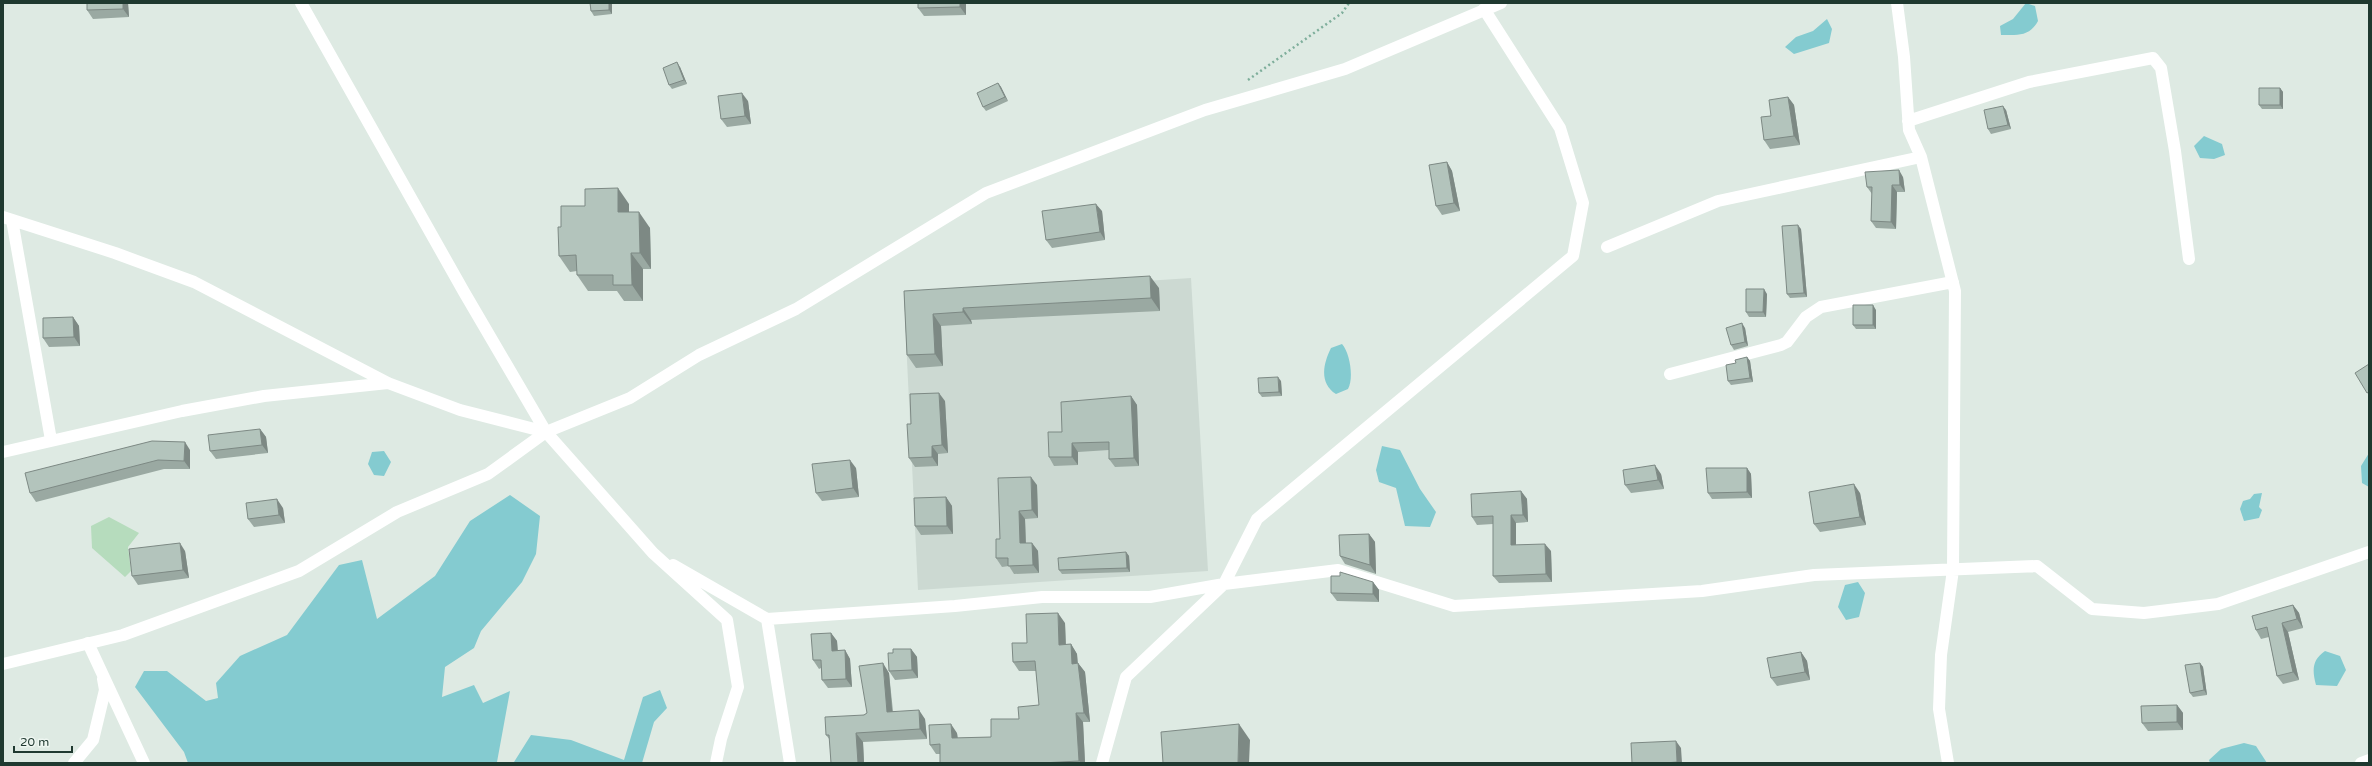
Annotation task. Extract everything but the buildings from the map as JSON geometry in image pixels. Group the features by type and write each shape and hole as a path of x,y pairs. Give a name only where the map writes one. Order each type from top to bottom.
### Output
{"street":[{"path":"301,3 460,285 546,432 653,553 727,620 738,687 721,739 716,763"},
{"path":"3,664 123,635 299,571 397,512 488,474 546,432 630,398 699,355 796,309 986,193 1205,110 1345,69 1501,3"},
{"path":"1896,3 1904,56 1909,130 1921,157 1953,282 1955,299 1953,570 1941,654 1940,709 1948,763"},
{"path":"1102,763 1126,678 1224,584 1257,520 1573,256 1583,203 1560,128 1484,9"},
{"path":"1908,121 2028,82 2153,58 2161,68 2175,151 2189,259"},
{"path":"1607,247 1718,201 1921,157"},
{"path":"50,440 8,219 115,253 194,282 388,383 460,410 546,432"},
{"path":"1670,374 1781,345 1787,342 1806,317 1821,307 1953,282"},
{"path":"3,452 50,440 182,411 264,396 388,383"},
{"path":"653,553 767,619 955,606 1042,597 1150,597 1224,584 1338,570 1454,606 1702,591 1814,575 2037,566 2092,609 2144,613 2218,604 2369,552"},
{"path":"767,619 790,763"},
{"path":"88,644 144,763"},
{"path":"74,763 93,740 105,690 103,674"},
{"path":"2361,763 2369,760"}],"path":[{"path":"1244,82 1342,13 1349,3"}],"shaded area":[{"path":"1191,278 1208,571 918,590 904,297"}],"green space":[{"path":"109,517 139,533 128,547 131,571 125,577 92,548 91,526"}],"water":[{"path":"2026,3 2035,6 2038,21 2035,26 2031,30 2022,34 2001,35 2000,26 2013,19"},
{"path":"1827,19 1832,29 1829,43 1794,54 1785,47 1796,37 1813,31"},
{"path":"2204,136 2222,144 2225,155 2214,159 2200,158 2194,146"},
{"path":"1342,344 1349,359 1351,379 1348,389 1336,394 1327,384 1324,373 1326,360 1331,348"},
{"path":"1382,446 1400,450 1420,489 1436,512 1430,527 1405,526 1396,488 1379,482 1376,470"},
{"path":"384,451 391,462 384,476 374,475 368,464 372,452"},
{"path":"2369,453 2369,487 2362,483 2361,466"},
{"path":"2262,493 2259,507 2262,510 2259,518 2244,521 2240,509 2243,501 2250,499 2254,494"},
{"path":"510,495 540,516 536,554 522,582 481,631 474,648 445,667 442,697 474,685 483,703 510,691 497,762 514,762 531,735 571,740 624,760 643,697 660,690 667,708 654,722 642,763 188,763 184,752 135,687 144,671 167,671 206,701 218,698 216,683 240,656 287,635 339,565 362,560 377,619 435,576 470,521"},
{"path":"1858,582 1865,593 1859,617 1846,620 1838,607 1845,585"},
{"path":"2325,651 2340,656 2346,670 2337,686 2316,685 2314,675 2315,662"},
{"path":"2244,743 2256,746 2267,763 2210,763 2209,760 2221,749"}]}
